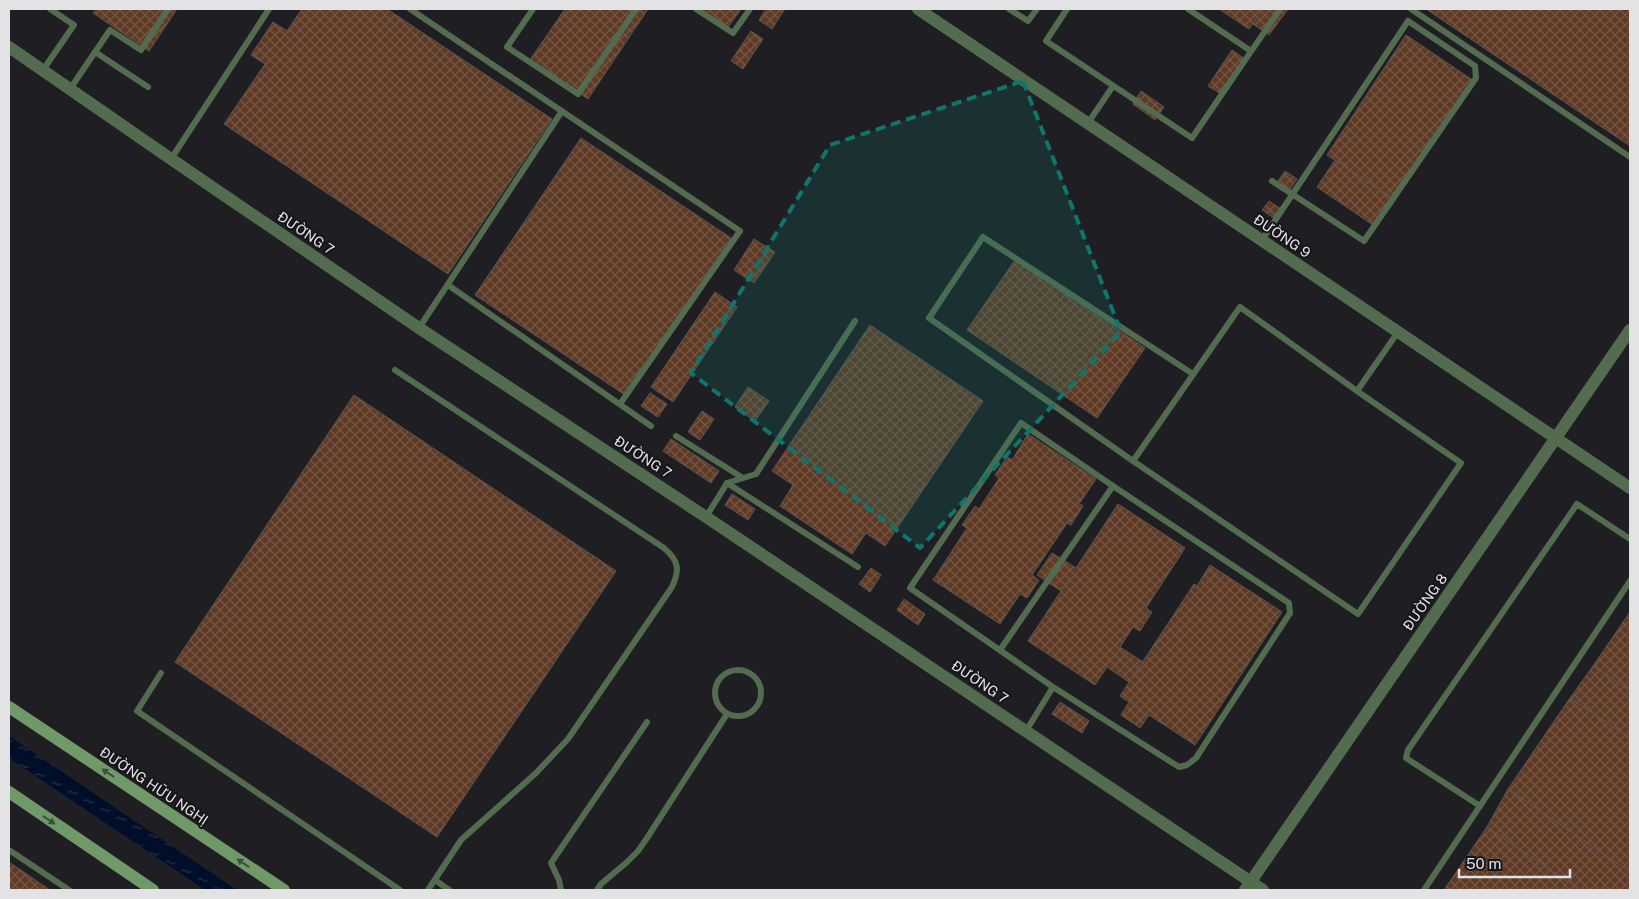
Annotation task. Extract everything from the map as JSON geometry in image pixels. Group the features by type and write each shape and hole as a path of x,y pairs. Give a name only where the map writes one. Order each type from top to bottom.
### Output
{"main road":[{"name":"ĐƯỜNG HỮU NGHỊ","path":"9,707 284,890"},
{"path":"9,792 153,890"}],"street":[{"name":"ĐƯỜNG 9","path":"918,9 1630,488"},
{"name":"ĐƯỜNG 7","path":"9,47 419,328 1026,731 1248,886 1263,890"},
{"name":"ĐƯỜNG 8","path":"1248,886 1630,332"}],"lane":[{"path":"43,70 74,24 50,9"},
{"path":"70,90 110,30 141,50 168,9"},
{"path":"171,159 269,9"},
{"path":"410,9 740,231 620,404"},
{"path":"533,9 507,46 578,94 636,9"},
{"path":"696,9 733,33 750,9"},
{"path":"1009,9 1028,21 1037,9"},
{"path":"1067,9 1046,41 1192,138 1280,9"},
{"path":"1188,9 1251,51"},
{"path":"1411,9 1630,157"},
{"path":"1262,240 1292,196 1408,21 1475,66 1476,78 1364,241 1292,196 1272,181"},
{"path":"95,52 148,87"},
{"path":"1088,123 1113,86"},
{"path":"419,328 562,111"},
{"path":"1133,461 1194,374 1240,307 1461,464 1358,614 1133,461 929,318 983,237 1194,374"},
{"path":"448,285 651,426"},
{"path":"706,517 728,483 756,474 855,320"},
{"path":"1357,391 1399,331"},
{"path":"395,370 664,548 673,556 677,566 677,576 672,587 568,739 536,773 461,840 428,890"},
{"path":"1020,423 1113,486 1289,603 1290,613 1196,758 1187,765 1180,767 1053,687 910,588 1020,423"},
{"path":"676,436 743,478"},
{"path":"728,483 858,567"},
{"path":"1000,650 1113,486"},
{"path":"1480,806 1406,758 1408,750 1577,504 1630,539"},
{"path":"1424,890 1630,581"},
{"path":"729,670 745,670 752,673 757,679 762,694 756,708 743,716 727,714 721,709 714,695 718,680 729,670"},
{"path":"161,673 136,711 400,890"},
{"path":"1026,731 1053,687"},
{"path":"597,890 642,845 727,714"},
{"path":"561,890 559,880 551,863 647,722"},
{"path":"9,850 69,890"},
{"path":"435,880 450,890"}],"highlighted area":[{"path":"1023,81 1121,332 920,548 691,373 830,145"}],"water":[{"path":"9,736 237,890 205,890 9,758"}],"building":[{"path":"96,9 177,9 149,51 93,13"},
{"path":"302,9 387,9 552,119 448,274 224,124 265,64 251,55 273,22 287,31"},
{"path":"565,9 648,9 588,99 530,60"},
{"path":"694,9 741,9 726,30"},
{"path":"766,9 785,9 772,29 759,20"},
{"path":"1219,9 1263,9 1249,29"},
{"path":"1263,9 1288,9 1269,35 1253,24"},
{"path":"1426,9 1630,9 1630,146"},
{"path":"751,31 763,39 743,69 731,61"},
{"path":"1406,35 1474,81 1395,200 1327,155"},
{"path":"1232,50 1245,59 1221,94 1208,86"},
{"path":"1141,91 1164,107 1155,120 1133,104"},
{"path":"581,138 731,238 625,395 475,295"},
{"path":"1335,160 1395,200 1376,227 1317,187"},
{"path":"1285,171 1297,179 1289,191 1277,183"},
{"path":"1269,201 1281,209 1274,218 1262,210"},
{"path":"754,239 775,252 754,283 734,270"},
{"path":"1015,260 1145,348 1097,418 967,330"},
{"path":"715,292 737,307 673,402 651,387"},
{"path":"870,325 983,401 885,546 866,533 852,554 780,506 793,485 772,471"},
{"path":"748,387 769,401 755,421 735,407"},
{"path":"650,393 667,404 658,417 641,406"},
{"path":"354,395 616,571 437,837 175,662"},
{"path":"702,411 714,419 700,440 688,432"},
{"path":"1028,434 1096,479 1079,504 1083,506 1071,525 1067,523 1032,575 1039,580 1027,598 1020,594 1000,624 933,580 967,528 962,525 975,506 979,509 999,478 995,475 1007,457 1012,460"},
{"path":"671,439 719,471 711,483 663,451"},
{"path":"732,494 755,509 748,520 725,505"},
{"path":"1118,504 1185,548 1146,608 1152,612 1140,631 1133,627 1120,647 1143,662 1129,682 1107,667 1095,685 1028,641 1061,591 1037,575 1052,553 1076,568"},
{"path":"1210,565 1282,612 1195,745 1149,715 1140,728 1121,715 1129,702 1120,696 1194,584 1197,586"},
{"path":"871,568 881,575 870,592 859,584"},
{"path":"904,599 925,614 918,625 897,610"},
{"path":"1630,612 1630,691 1593,666"},
{"path":"1593,666 1630,691 1630,738 1570,698"},
{"path":"1570,698 1630,738 1630,872 1508,789"},
{"path":"1060,702 1089,721 1082,733 1052,714"},
{"path":"1508,789 1630,872 1630,890 1580,890 1487,827"},
{"path":"1487,827 1580,890 1444,890"},
{"path":"9,862 50,890 9,890"}]}
